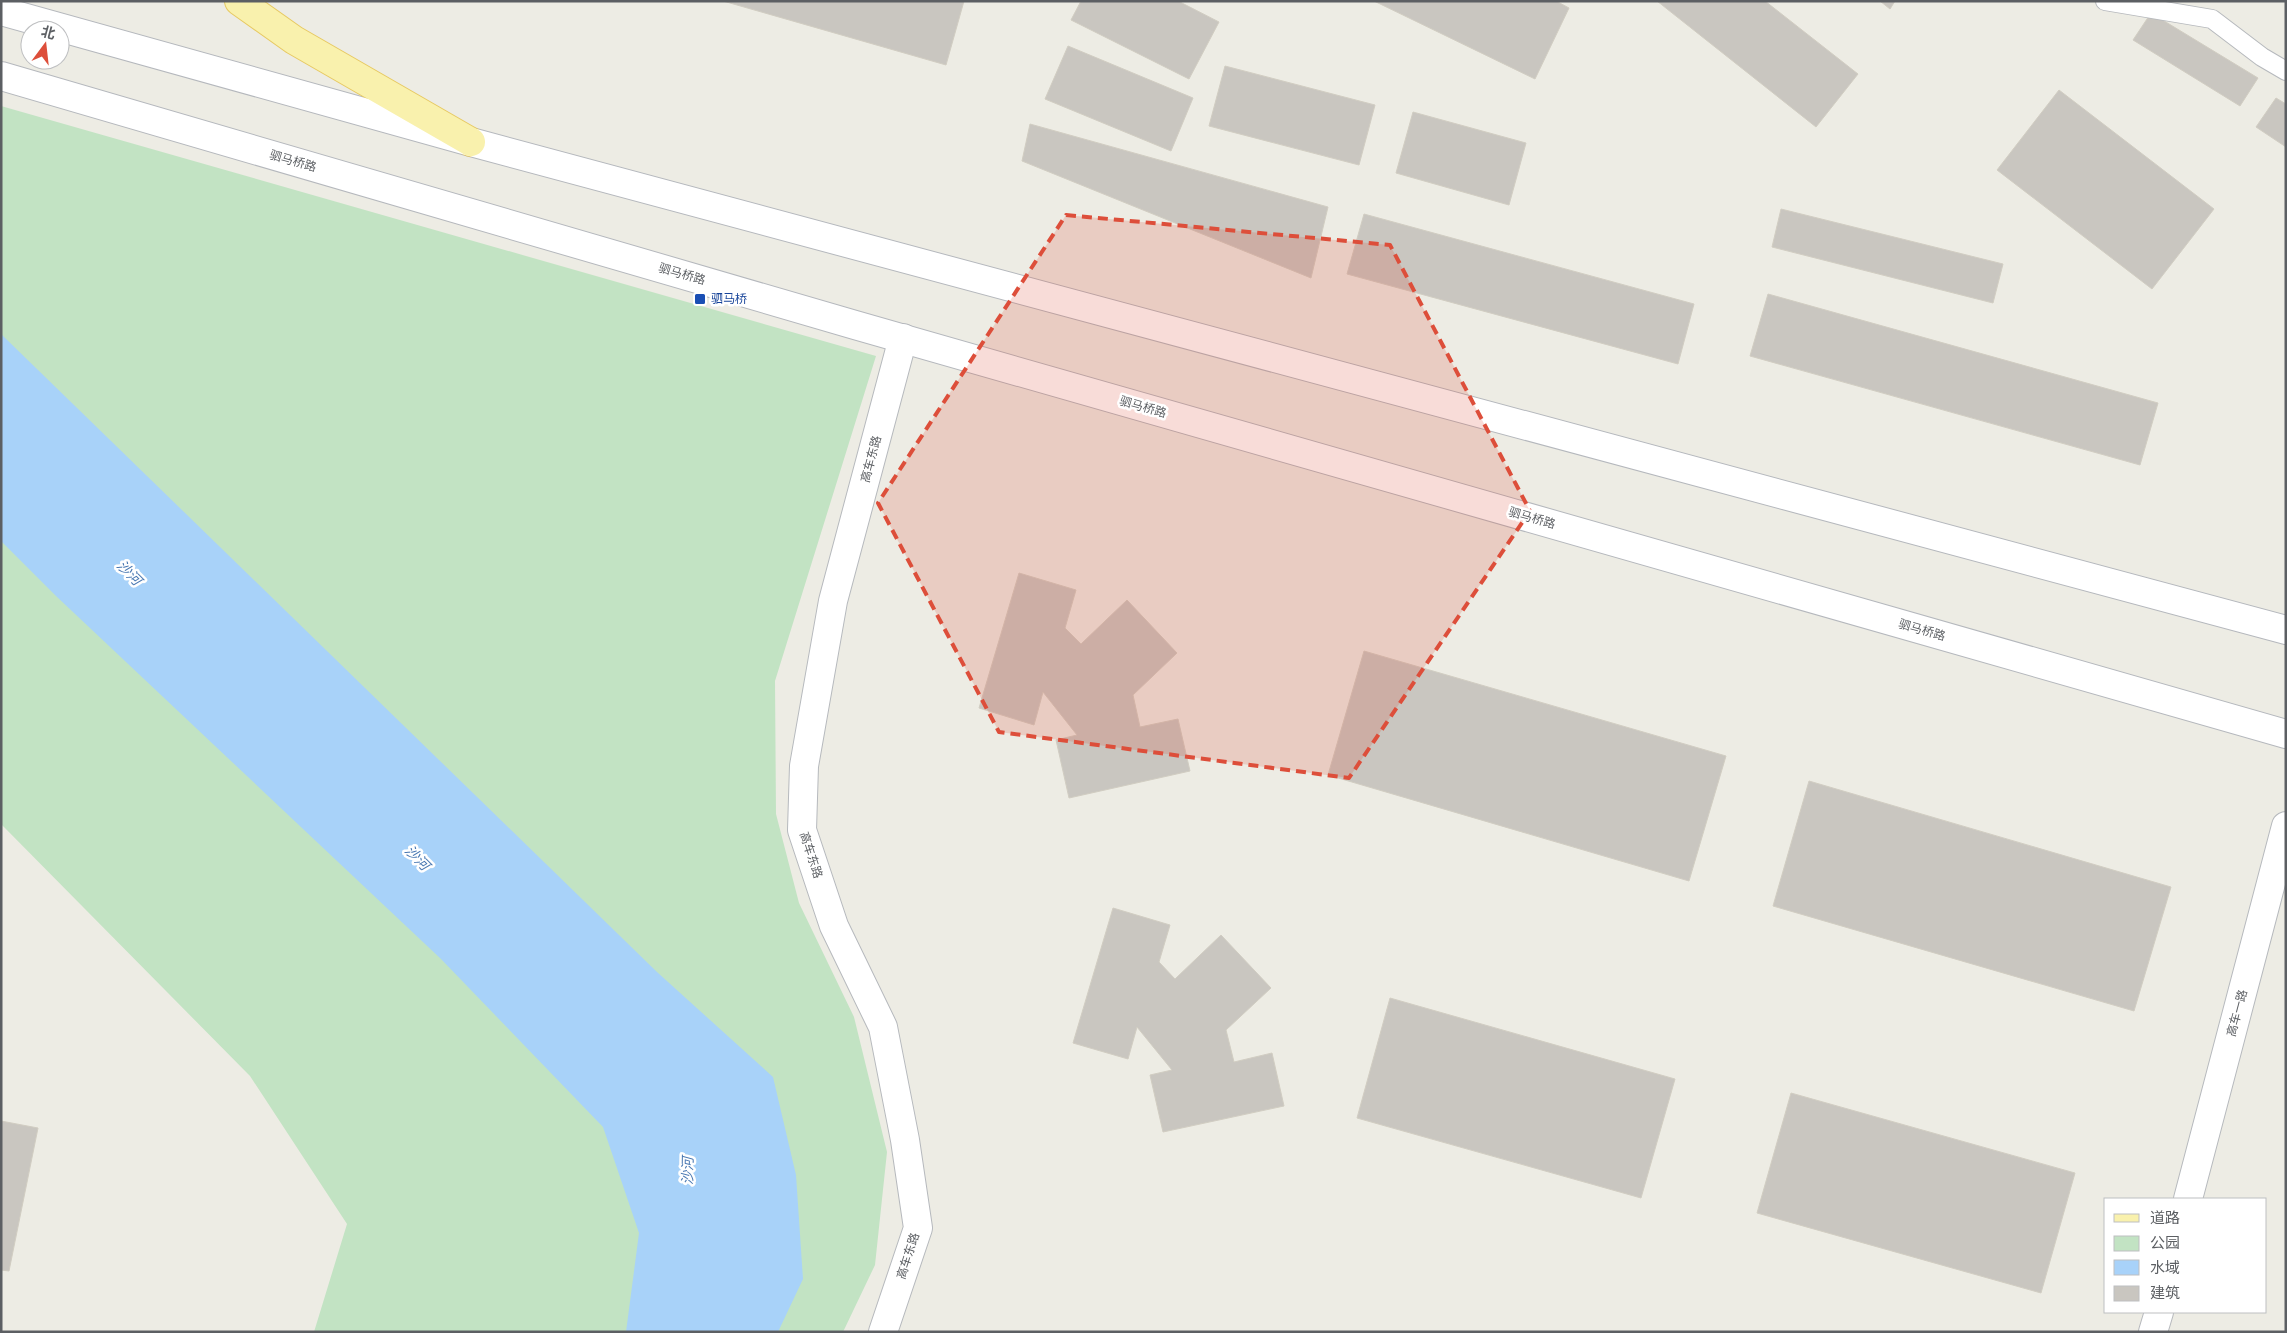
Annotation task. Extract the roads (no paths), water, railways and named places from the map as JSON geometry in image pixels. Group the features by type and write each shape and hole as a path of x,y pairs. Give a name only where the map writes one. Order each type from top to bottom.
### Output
{"main road":[{"path":"239,1 294,40 471,142"},
{"path":"1,11 471,142 2286,630"},
{"name":"驷马桥路","path":"1,76 903,338 2286,734"},
{"name":"高车东路","path":"883,1332 918,1228 905,1140 883,1027 834,926 802,830 804,766 833,601 903,338"},
{"name":"高车一路","path":"2188,1198 2286,826"},
{"path":"2153,1332 2158,1313"}],"lane":[{"path":"2105,1 2212,19 2262,57 2286,71"}],"water":[{"name":"沙河","path":"1,334 657,972 773,1077 796,1175 803,1279 778,1332 626,1332 639,1233 603,1127 441,959 56,596 1,541"}],"place":[{"name":"驷马桥","path":"700,299"}]}
